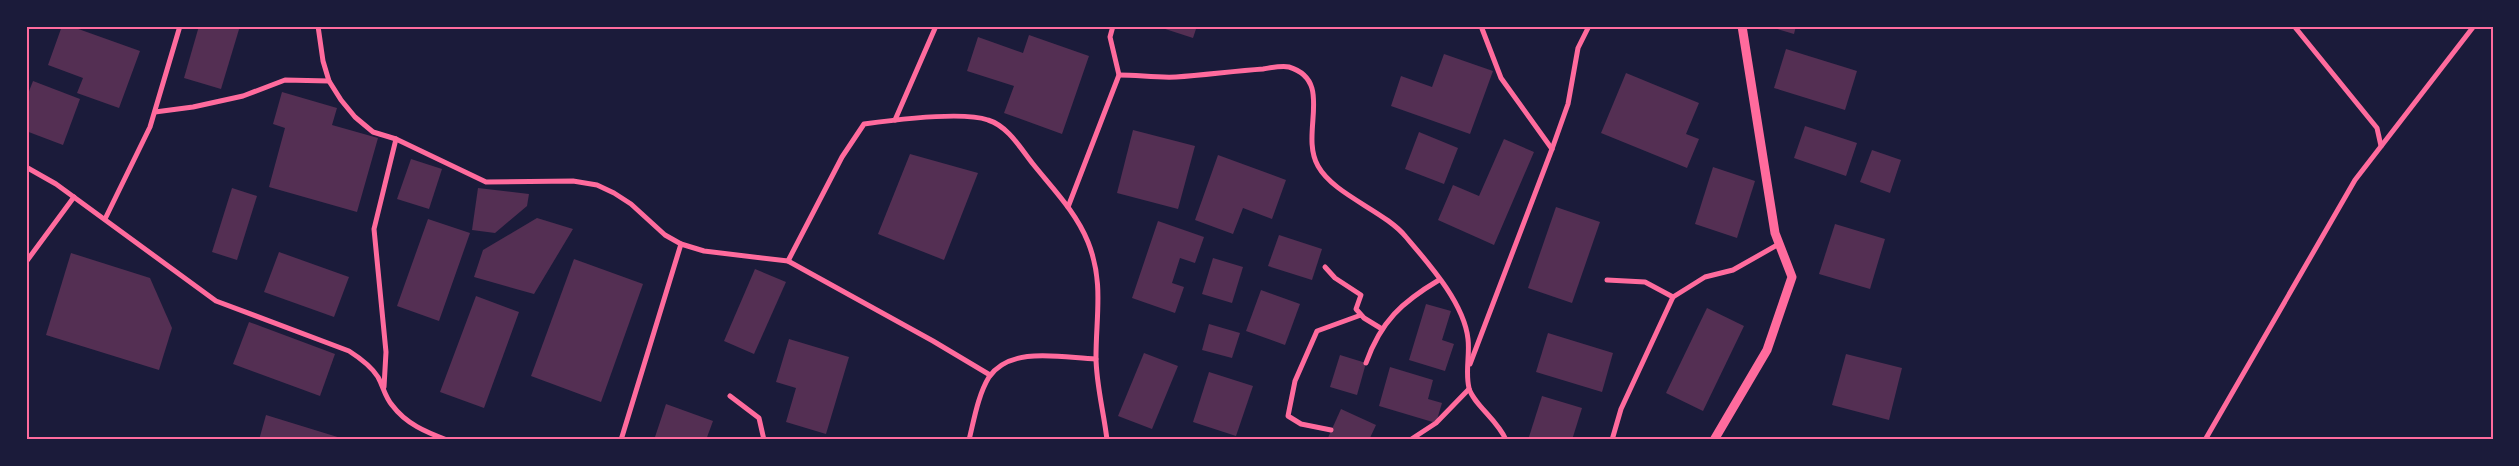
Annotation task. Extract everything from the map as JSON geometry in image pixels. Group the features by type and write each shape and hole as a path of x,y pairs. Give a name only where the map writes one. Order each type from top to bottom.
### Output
{"street":[{"path":"105,220 133,164 155,112 180,26"},
{"path":"318,26 323,61 330,81 350,112 373,132 396,138 486,182 573,181 597,185 632,204 665,235 681,244 704,251 788,261 933,341 990,375"},
{"path":"895,120 936,26"},
{"path":"1068,207 1119,75 1110,37 1113,26"},
{"path":"1481,26 1501,78 1552,149"},
{"path":"1468,369 1552,149 1568,104 1578,48 1590,26"},
{"path":"1714,440 1768,350 1792,277 1775,233 1742,26"},
{"path":"2294,26 2376,128 2381,146"},
{"path":"2205,440 2355,180 2474,26"},
{"path":"1119,75 1175,77 1288,66 1308,77 1315,95 1310,135 1311,150 1318,167 1330,180 1404,235 1455,300 1466,323 1469,340 1469,389 1477,402 1495,420 1506,440"},
{"path":"155,112 193,107 242,96 285,80 330,81"},
{"path":"788,261 842,157 864,124 895,120 967,117 990,120 1008,132 1068,207 1087,241 1095,264 1099,289 1096,359 1107,440"},
{"path":"384,389 386,352 374,229 396,138"},
{"path":"26,167 74,197 216,300 349,351 364,361 377,376 391,404 405,420 422,430 447,440"},
{"path":"26,262 74,197"},
{"path":"621,440 681,244"},
{"path":"1612,440 1621,409 1673,297 1705,276 1733,270 1779,244"},
{"path":"1325,267 1335,278 1361,295 1356,309 1361,315 1382,329"},
{"path":"1366,362 1373,342 1390,316 1412,296 1439,280"},
{"path":"1607,280 1645,282 1673,297"},
{"path":"1331,430 1301,424 1288,416 1295,381 1317,331 1361,315"},
{"path":"969,440 983,390 990,375 1008,362 1027,356 1096,359"},
{"path":"1410,440 1436,423 1469,389"},
{"path":"730,396 758,418 764,440"}],"building":[{"path":"62,26 70,26 140,51 119,108 77,93 83,78 48,65"},
{"path":"199,26 240,26 221,89 184,78"},
{"path":"1156,26 1197,26 1193,38"},
{"path":"1767,26 1796,26 1794,34"},
{"path":"1029,35 1089,56 1062,134 1004,113 1014,86 967,71 978,37 1023,53"},
{"path":"1786,49 1857,71 1845,110 1774,88"},
{"path":"1444,54 1493,71 1470,134 1391,106 1401,76 1432,87"},
{"path":"1626,73 1699,103 1686,134 1699,139 1687,168 1601,133"},
{"path":"33,81 80,99 63,145 26,131 26,99"},
{"path":"282,92 337,108 332,125 378,138 357,212 269,187 285,128 273,124"},
{"path":"1805,126 1857,143 1846,176 1794,158"},
{"path":"1133,130 1195,146 1178,209 1117,193"},
{"path":"1419,132 1458,148 1444,184 1405,169"},
{"path":"1504,139 1534,152 1494,245 1438,220 1453,185 1479,196"},
{"path":"1872,150 1901,160 1890,193 1860,182"},
{"path":"910,154 978,173 944,260 878,234"},
{"path":"1218,155 1286,180 1272,219 1243,208 1233,234 1195,220"},
{"path":"411,159 442,169 429,209 397,199"},
{"path":"1713,167 1755,181 1737,238 1695,224"},
{"path":"232,188 257,196 237,260 212,252"},
{"path":"478,188 529,194 527,206 495,233 472,230"},
{"path":"1556,207 1600,222 1572,303 1528,288"},
{"path":"537,218 573,229 534,294 474,277 483,250"},
{"path":"428,219 470,233 439,321 397,306"},
{"path":"1158,221 1204,237 1195,263 1180,258 1172,283 1184,287 1175,313 1132,298"},
{"path":"1835,224 1885,239 1870,289 1819,274"},
{"path":"1279,235 1322,249 1312,280 1268,266"},
{"path":"279,252 349,277 334,317 264,292"},
{"path":"71,253 150,278 172,328 159,370 46,335"},
{"path":"1213,258 1243,267 1232,303 1202,294"},
{"path":"574,259 643,284 601,402 531,376"},
{"path":"755,269 786,282 754,354 724,341"},
{"path":"1261,290 1300,304 1285,345 1246,331"},
{"path":"476,296 519,312 484,408 440,392"},
{"path":"1426,304 1451,311 1442,340 1454,344 1445,371 1409,360"},
{"path":"1707,308 1744,326 1703,411 1666,393"},
{"path":"249,322 335,354 320,396 233,364"},
{"path":"1209,324 1240,333 1232,358 1202,350"},
{"path":"1548,333 1613,353 1602,392 1536,372"},
{"path":"789,339 849,357 826,434 786,422 796,388 776,382"},
{"path":"1144,353 1178,366 1152,429 1118,416"},
{"path":"1846,354 1902,368 1889,420 1832,405"},
{"path":"1340,355 1366,363 1357,395 1330,387"},
{"path":"1390,367 1433,380 1428,399 1442,403 1436,423 1379,406"},
{"path":"1209,372 1253,386 1236,436 1193,422"},
{"path":"1542,396 1582,408 1572,440 1528,440"},
{"path":"666,404 713,421 706,440 654,440"},
{"path":"1341,409 1376,425 1369,440 1327,440"},
{"path":"266,415 344,439 344,440 259,440"}]}
